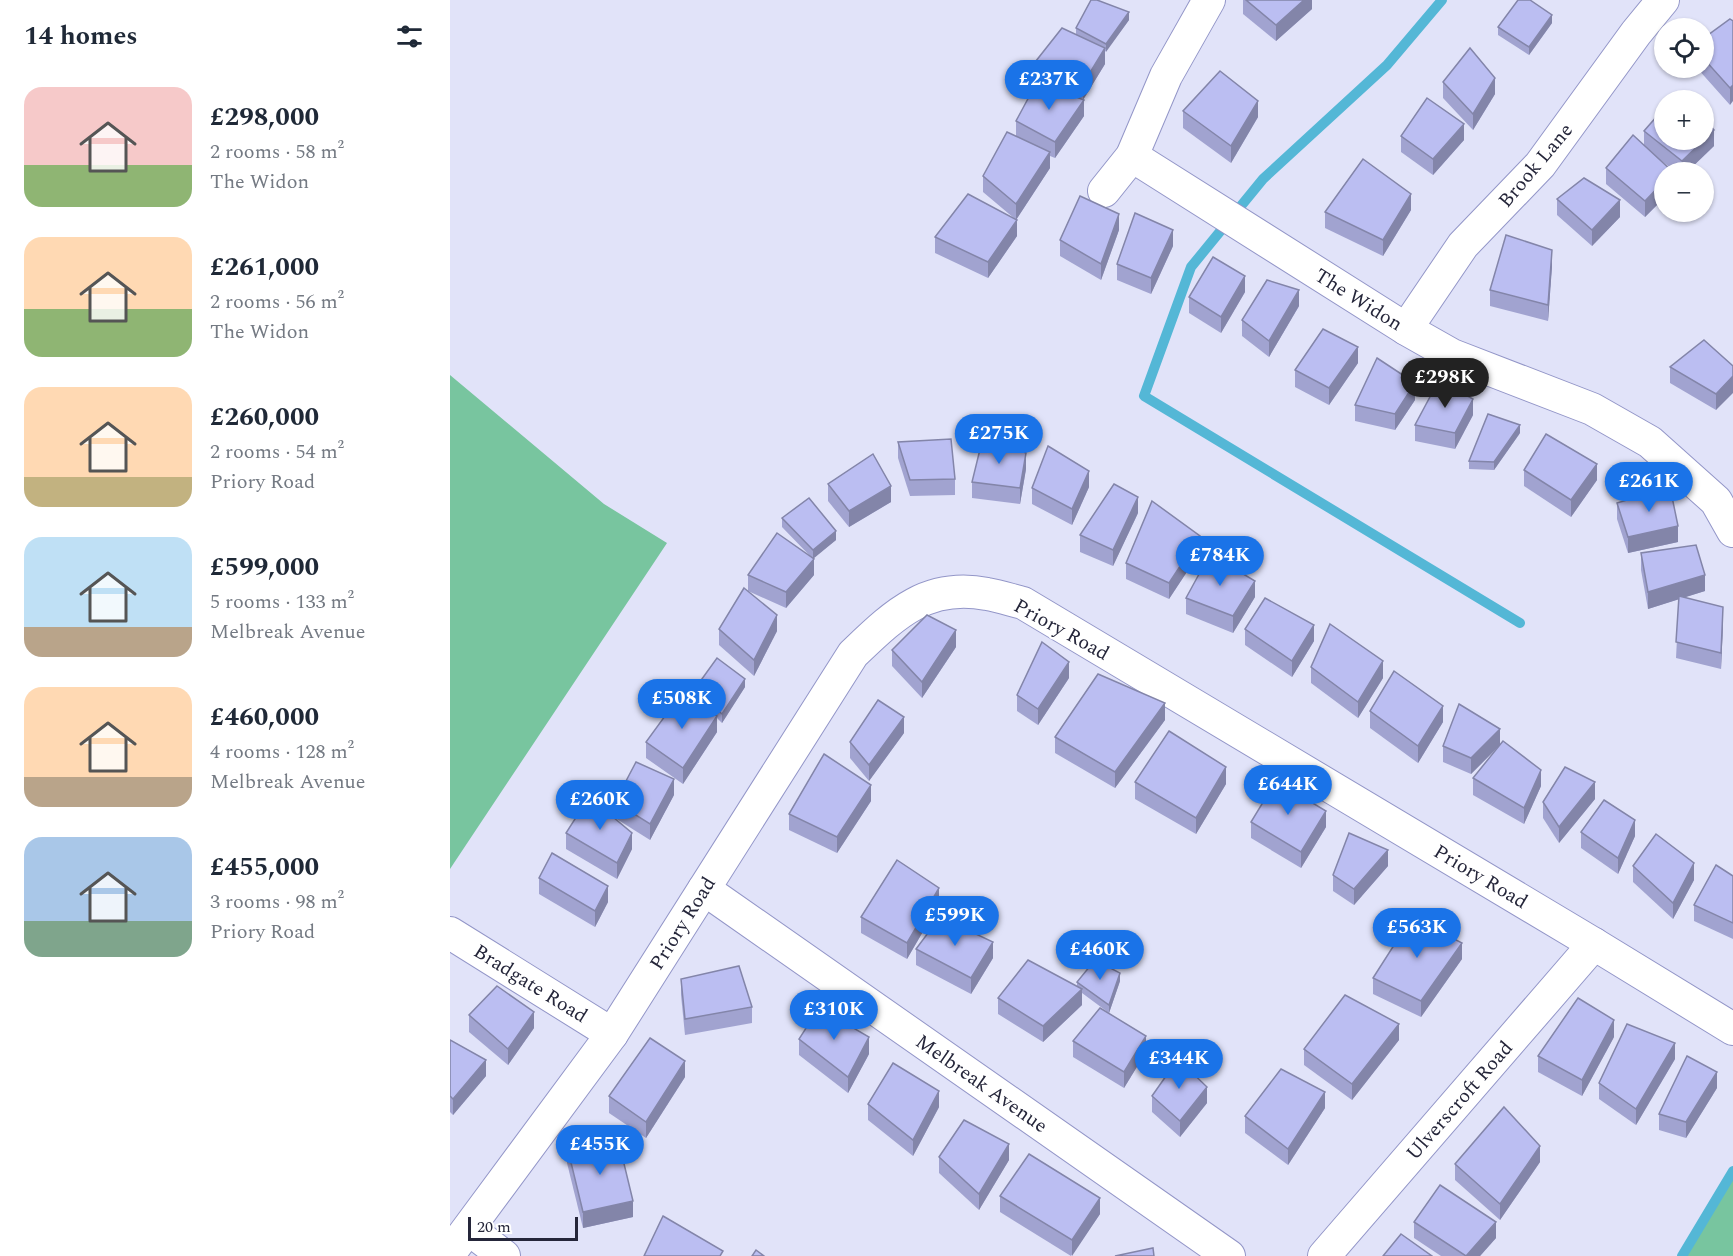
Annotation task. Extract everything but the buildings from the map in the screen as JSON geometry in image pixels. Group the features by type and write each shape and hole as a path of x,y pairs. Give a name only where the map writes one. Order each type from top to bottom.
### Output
{"street":[{"path":"1104,190 1132,156 1166,76 1209,0"},
{"name":"Brook Lane","path":"1406,329 1463,245 1540,165 1636,33 1663,0"},
{"name":"The Widon","path":"1132,156 1406,329 1452,355 1592,409 1650,442 1725,492 1733,531"},
{"name":"Priory Road","path":"459,1241 612,1034 853,654 883,625 916,601 948,592 985,593 1023,603 1733,1029"},
{"name":"Melbreak Avenue","path":"704,889 1229,1256"},
{"name":"Bradgate Road","path":"450,933 612,1034"},
{"name":"Ulverscroft Road","path":"1324,1256 1594,944"},
{"path":"459,1241 504,1256"}],"green space":[{"path":"450,375 604,504 667,543 450,869"},
{"path":"1733,1171 1733,1256 1682,1256"}],"waterway":[{"path":"1442,0 1387,65 1263,179 1191,267 1144,396 1520,623"},
{"path":"1682,1256 1733,1171"}]}
